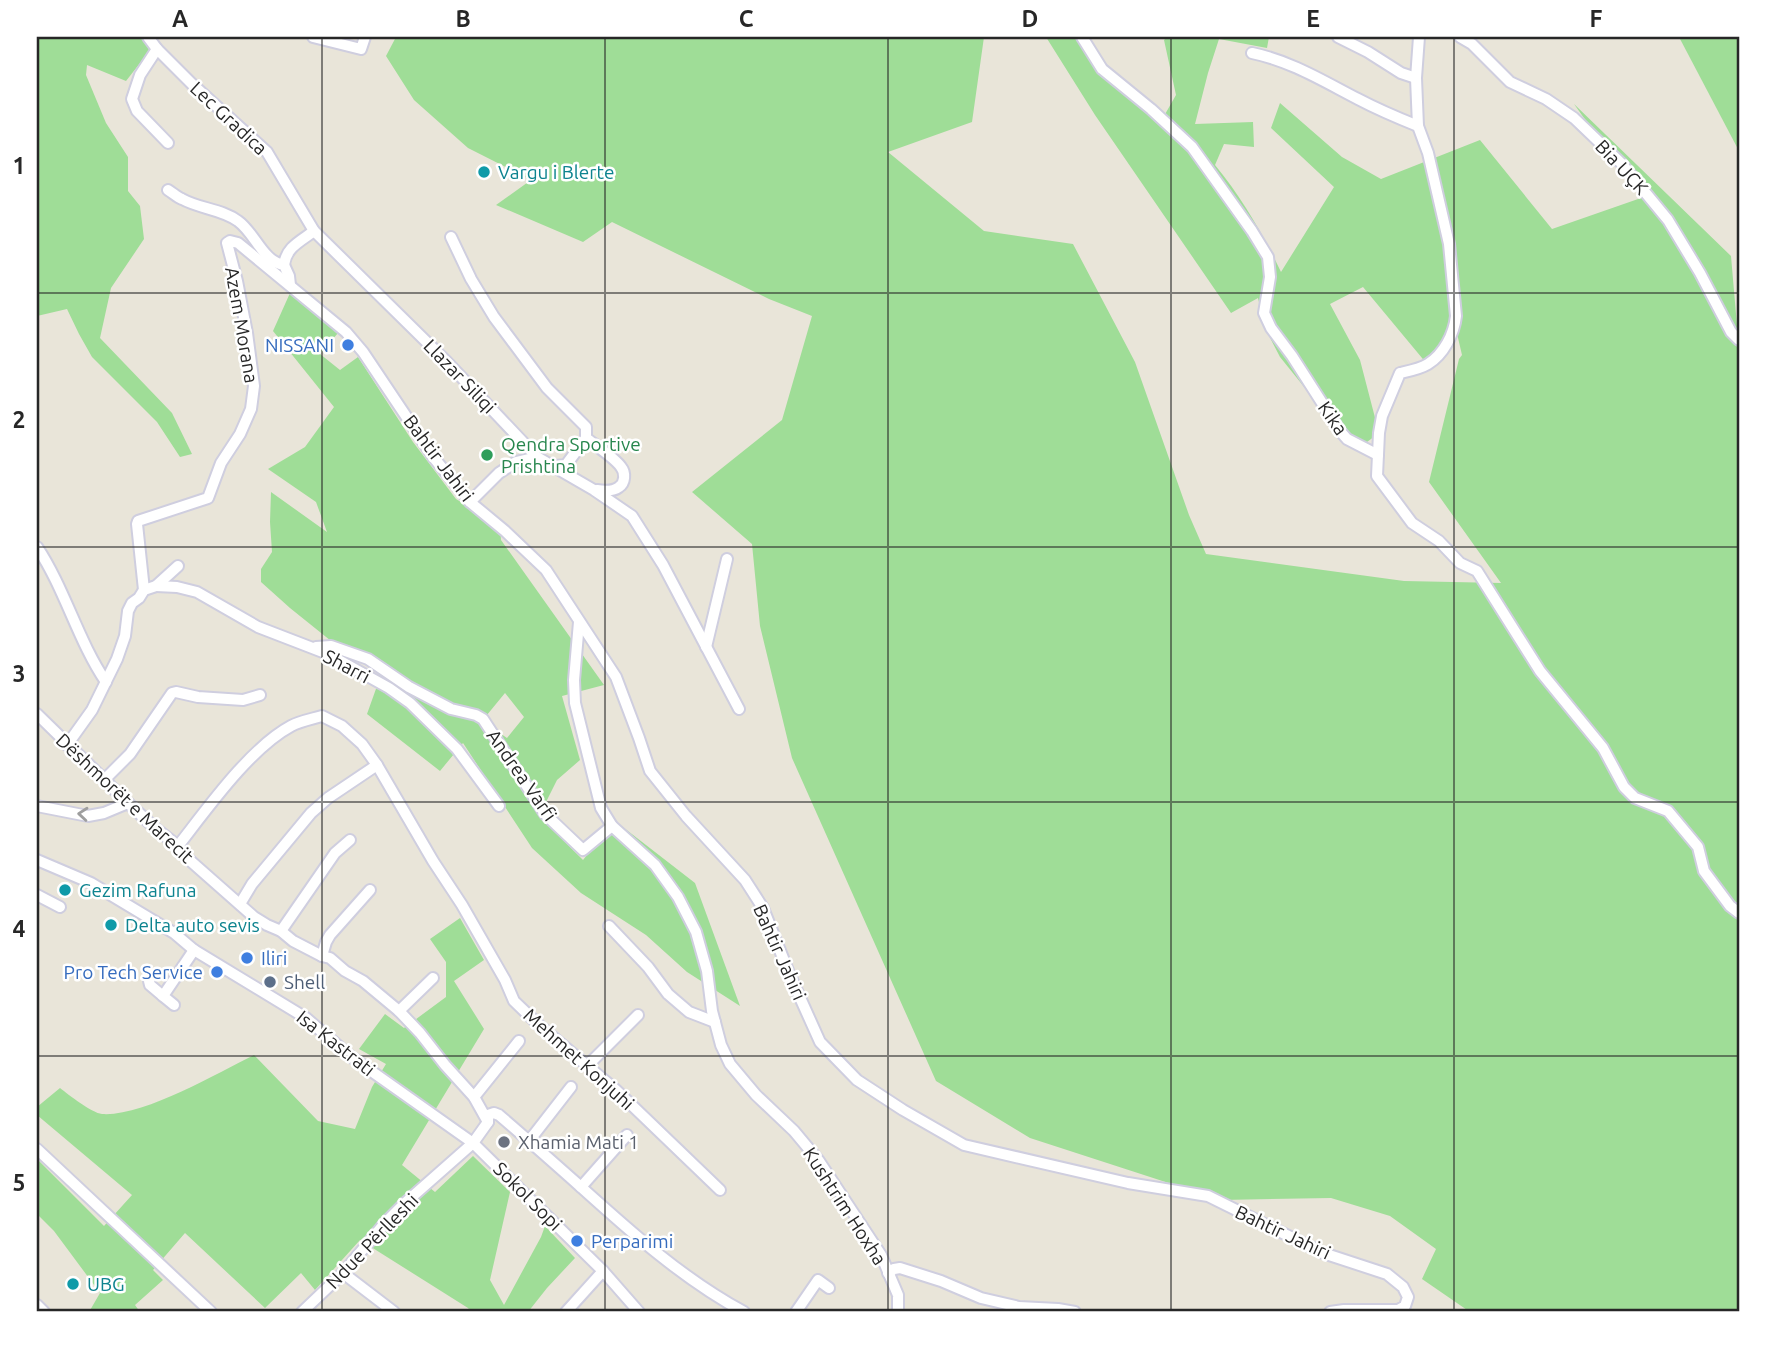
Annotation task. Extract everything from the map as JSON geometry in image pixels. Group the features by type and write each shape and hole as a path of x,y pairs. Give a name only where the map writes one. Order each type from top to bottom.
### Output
{"street":[{"name":"Lec Gradica","path":"148,37 157,49 267,152 314,231"},
{"path":"313,37 360,49 365,37"},
{"name":"Kika","path":"1082,37 1102,69 1192,147 1252,230 1268,257 1270,277 1264,313 1271,328 1340,431 1347,439 1378,455 1382,416 1400,373 1427,364 1449,341 1456,316 1449,244 1428,153 1418,126 1416,78 1419,37"},
{"path":"1338,37 1401,73 1416,78"},
{"name":"Bia UÇK","path":"1460,37 1472,44 1510,82 1546,99 1574,118 1621,163 1668,220 1731,332 1739,340"},
{"path":"157,49 140,75 132,99 138,111 168,144"},
{"path":"1252,53 1272,57 1309,73 1418,126"},
{"path":"168,190 183,200 240,221 268,257 276,264 284,265"},
{"path":"290,285 284,265 285,256 288,250 314,231"},
{"name":"Llazar Siliqi","path":"314,231 447,362 537,457 632,516 663,565 738,709"},
{"path":"452,237 471,279 494,317 547,388 586,427 586,438 566,465 555,466"},
{"name":"Azem Morana","path":"144,590 138,521 208,498 221,464 240,434 251,409 254,386 247,332 227,243 238,243 290,285"},
{"name":"Bahtir Jahiri","path":"290,285 346,332 363,352 434,457 470,502 546,570 616,677 650,771 686,816 745,880 763,908 820,1042 857,1080 903,1111 964,1145 1128,1184 1208,1196 1323,1253 1387,1274 1403,1287 1408,1297 1405,1306 1398,1310 1330,1312"},
{"path":"586,438 622,468 625,476 617,489 594,490"},
{"path":"1378,455 1377,476 1393,500 1412,523 1439,541 1460,564 1478,571 1540,671 1603,748 1624,787 1635,798 1668,811 1698,847 1704,871 1730,906 1739,913"},
{"path":"470,502 499,473 516,462 537,457"},
{"path":"37,547 98,671 106,682"},
{"path":"706,647 727,559"},
{"path":"67,745 92,709 117,659 132,603 144,590 156,586 178,566"},
{"name":"Sharri","path":"156,586 197,592 258,626 355,669 411,703 457,749 499,806"},
{"name":"Kushtrim Hoxha","path":"579,622 574,680 575,703 601,808 612,826 656,865 678,897 696,932 715,1022 730,1065 819,1161 881,1255 898,1294 898,1312"},
{"name":"Andrea Varfi","path":"310,647 331,646 368,659 409,687 450,709 483,719 545,814 583,850 612,826"},
{"path":"104,780 130,754 172,693 243,700 260,695"},
{"name":"Dëshmorët e Marecit","path":"37,714 128,803 240,904 293,941 330,958 363,981 398,1011 474,1097 488,1122"},
{"name":"Mehmet Konjuhi","path":"178,846 243,767 270,741 292,725 322,716 342,726 362,744 377,765 433,862 462,905 514,1001 616,1090 720,1190"},
{"path":"240,904 252,884 311,813 328,798 377,765"},
{"path":"37,806 88,816 128,803"},
{"path":"281,931 335,853 350,840"},
{"name":"Isa Kastrati","path":"37,860 91,883 306,1018 350,1056 474,1143"},
{"path":"322,956 330,936 370,890"},
{"path":"37,895 60,907"},
{"path":"609,926 648,967 668,994 689,1012 715,1022"},
{"path":"163,996 194,950"},
{"path":"398,1011 433,978"},
{"path":"149,981 174,1005"},
{"path":"587,1066 638,1015"},
{"path":"474,1097 519,1041"},
{"path":"529,1141 571,1087"},
{"path":"474,1143 488,1122 488,1115 497,1114 669,1264 744,1312"},
{"path":"581,1187 627,1135"},
{"name":"Sokol Sopi","path":"474,1143 603,1271 632,1310"},
{"name":"Ndue Përlleshi","path":"302,1312 344,1273 405,1203 474,1143"},
{"path":"37,1149 211,1312"},
{"path":"888,1273 900,1268 981,1298 1019,1307 1074,1312"},
{"path":"566,1312 603,1271"},
{"path":"344,1273 394,1312"},
{"path":"796,1312 818,1279 830,1288"},
{"path":"37,1305 44,1312"},
{"path":"632,1310 648,1312"}],"green space":[{"path":"37,37 141,37 151,49 126,81 87,65 86,75 106,123 128,157 128,191 140,206 144,239 111,288 100,338 172,413 192,454 180,457 157,422 92,357 67,309 37,316"},
{"path":"396,37 984,37 972,122 888,152 984,231 1073,244 1135,362 1189,515 1206,554 1404,581 1501,583 1429,482 1462,355 1455,325 1427,364 1363,287 1330,304 1360,360 1379,433 1363,445 1338,429 1280,357 1265,328 1258,298 1231,313 1095,115 1046,37 1075,37 1102,69 1103,77 1160,123 1176,95 1164,40 1167,37 1269,37 1267,48 1219,39 1195,124 1253,122 1254,147 1224,144 1215,165 1251,217 1281,272 1334,187 1271,128 1280,103 1342,157 1381,179 1480,140 1552,229 1641,198 1574,104 1731,256 1739,349 1739,1312 1470,1312 1422,1279 1436,1249 1390,1216 1331,1198 1221,1200 1030,1138 936,1081 792,758 760,626 752,544 692,492 782,420 812,316 769,299 612,222 583,242 496,205 531,180 468,148 414,100 386,56"},
{"path":"1679,37 1739,37 1739,151"},
{"path":"290,293 338,333 320,354 340,370 358,357 413,442 456,499 500,526 501,540 604,685 562,696 580,760 557,780 539,816 583,860 615,821 695,883 740,1006 687,972 646,935 581,893 532,848 463,743 440,771 367,714 382,672 351,657 261,582 261,569 272,552 271,492 327,532 316,502 268,469 305,447 334,407 273,331","holes":["505,693 524,717 507,738 482,721"]},
{"path":"460,918 484,960 454,981 484,1029 402,1165 435,1192 473,1156 510,1192 490,1280 504,1305 545,1226 575,1258 528,1312 471,1312 360,1240 315,1290 301,1273 265,1308 185,1233 153,1270 163,1280 135,1305 140,1312 89,1312 100,1293 54,1231 37,1214 37,1159 104,1226 132,1195 37,1115 37,1107 60,1088 98,1113 137,1109 179,1093 254,1055 318,1121 355,1129 372,1087 386,1064 359,1049 385,1014 404,1028 446,997 446,962 430,939"}],"place":[{"name":"Vargu i Blerte","path":"484,172"},
{"name":"NISSANI","path":"348,345"},
{"name":"Qendra Sportive Prishtina","path":"487,455"},
{"name":"Gezim Rafuna","path":"65,890"},
{"name":"Delta auto sevis","path":"111,925"},
{"name":"Iliri","path":"247,958"},
{"name":"Pro Tech Service","path":"217,972"},
{"name":"Shell","path":"270,982"},
{"name":"Xhamia Mati 1","path":"504,1142"},
{"name":"Perparimi","path":"577,1241"},
{"name":"UBG","path":"73,1284"}]}
